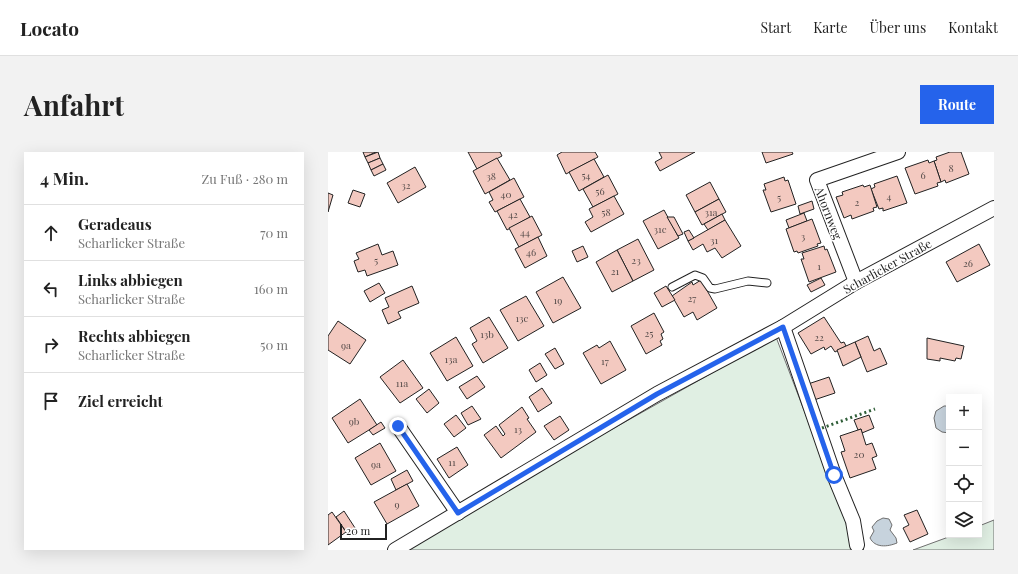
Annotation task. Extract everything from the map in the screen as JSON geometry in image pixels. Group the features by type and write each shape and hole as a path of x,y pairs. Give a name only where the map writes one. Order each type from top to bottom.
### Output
{"street":[{"name":"Ahornweg","path":"856,282 817,180 898,152"},
{"name":"Scharlicker Straße","path":"395,550 657,394 783,327 856,282 994,208"},
{"path":"783,327 834,475 853,521 857,545"},
{"path":"398,426 458,513"}],"lane":[{"path":"672,287 695,275 703,278 710,288 715,289 748,281 767,283"}],"green space":[{"path":"776,337 844,515 852,547 864,550 408,550 559,459"},
{"path":"994,520 994,550 913,550 946,538 982,538 982,525"}],"shaded area":[{"path":"946,406 946,433 936,428 934,418 936,411"},
{"path":"883,518 889,519 892,525 890,530 896,538 897,543 882,546 875,544 870,538 874,531 872,527 877,521"}],"building":[{"path":"363,152 376,152 365,157"},
{"path":"378,152 380,158 368,163 365,157"},
{"path":"468,152 500,152 502,156 477,169"},
{"path":"562,152 595,152 598,157 566,174 557,155"},
{"path":"659,152 695,152 660,171 655,162 662,158"},
{"path":"762,152 792,152 793,154 766,163"},
{"path":"950,152 961,152 969,174 946,183 945,180 941,182 934,161 937,160 936,157"},
{"path":"380,158 383,164 371,170 368,163"},
{"path":"497,158 510,180 485,194 473,171"},
{"path":"594,159 604,177 579,191 569,172"},
{"path":"928,160 929,163 934,161 941,182 937,183 938,186 915,194 905,168"},
{"path":"383,164 386,170 374,176 371,170"},
{"path":"415,167 426,187 398,203 387,183"},
{"path":"608,175 618,194 593,207 583,189"},
{"path":"897,176 907,203 883,211 883,208 879,209 871,189 875,187 874,184"},
{"path":"784,177 785,181 788,180 796,204 771,212 763,190 766,190 764,184"},
{"path":"514,178 524,197 495,212 489,202 493,200 489,192"},
{"path":"710,182 719,199 695,212 686,195"},
{"path":"863,185 864,187 870,185 877,207 873,208 874,211 852,219 851,215 844,218 836,197 843,195 842,192"},
{"path":"353,190 365,194 360,207 348,203"},
{"path":"328,193 333,195 328,212"},
{"path":"614,196 624,214 591,232 585,222 593,217 589,209"},
{"path":"520,199 530,217 507,230 497,211"},
{"path":"719,199 726,212 702,225 695,212"},
{"path":"812,201 814,209 800,214 798,206"},
{"path":"664,210 679,238 658,249 643,221"},
{"path":"804,213 807,221 789,228 786,220"},
{"path":"722,214 725,220 708,230 704,224"},
{"path":"532,216 542,235 519,247 509,228"},
{"path":"667,217 674,217 683,234 678,236"},
{"path":"812,219 821,243 817,244 818,246 798,253 797,251 794,252 786,229"},
{"path":"725,220 741,246 722,258 715,248 707,252 703,244 693,250 688,241"},
{"path":"689,230 694,238 688,241 684,232"},
{"path":"538,237 547,256 525,268 515,249"},
{"path":"638,239 654,270 633,281 617,250"},
{"path":"378,244 382,255 393,251 398,265 367,276 365,270 358,272 354,261 359,259 356,253"},
{"path":"979,244 990,265 957,282 946,262"},
{"path":"583,246 588,257 577,262 572,251"},
{"path":"824,246 825,250 827,249 836,272 809,282 801,259 804,259 802,253"},
{"path":"617,250 633,281 612,292 596,262"},
{"path":"563,277 581,308 553,323 536,292"},
{"path":"821,278 825,285 811,292 807,285"},
{"path":"701,280 717,308 697,320 693,312 684,317 672,296 692,282 693,285"},
{"path":"379,283 385,293 370,302 364,291"},
{"path":"412,286 419,303 398,312 401,318 388,324 382,310 389,307 385,298"},
{"path":"666,286 675,300 662,307 654,293"},
{"path":"526,296 544,326 518,341 500,310"},
{"path":"654,313 664,332 661,334 663,339 660,341 662,345 646,354 631,326"},
{"path":"489,317 508,348 483,363 472,344 477,341 470,328"},
{"path":"824,317 841,343 844,342 846,346 835,352 831,346 825,350 824,347 811,354 798,333"},
{"path":"338,321 366,340 350,364 328,350 328,336"},
{"path":"868,336 874,351 880,348 887,364 867,372 855,342"},
{"path":"456,337 473,366 447,381 430,353"},
{"path":"927,338 964,346 961,359 956,358 955,361 940,358 940,361 927,359"},
{"path":"610,341 626,370 601,384 583,353 597,345 599,348"},
{"path":"855,342 861,357 843,366 837,350"},
{"path":"555,348 564,364 555,369 545,354"},
{"path":"403,360 423,388 400,403 380,377"},
{"path":"540,363 547,375 536,382 529,370"},
{"path":"477,376 485,387 467,399 459,387"},
{"path":"829,377 835,393 814,400 808,384"},
{"path":"542,388 552,403 538,412 529,397"},
{"path":"429,389 439,403 427,413 416,399"},
{"path":"360,399 377,425 348,443 332,418"},
{"path":"472,406 481,419 468,425 461,413"},
{"path":"522,407 529,418 527,419 536,432 501,458 484,435 496,426 503,436 505,434 499,425"},
{"path":"456,415 466,428 454,437 444,424"},
{"path":"869,415 874,428 862,433 861,429 858,430 854,420"},
{"path":"560,416 569,430 554,440 544,426"},
{"path":"381,422 385,428 373,435 369,430"},
{"path":"861,429 866,445 872,443 877,456 872,458 876,469 850,478 841,452 845,451 840,436"},
{"path":"380,443 396,471 371,485 355,458"},
{"path":"457,447 468,465 449,478 437,459"},
{"path":"407,470 413,481 396,490 391,479"},
{"path":"407,484 419,506 387,524 374,502"},
{"path":"917,510 928,534 910,542 903,528 909,525 904,515"},
{"path":"344,511 357,531 349,536 336,517"},
{"path":"332,512 346,532 328,545 328,515"}],"hedge":[{"path":"822,428 875,409"}],"route":[{"path":"398,426 458,513 657,394 783,327 834,475"}]}
